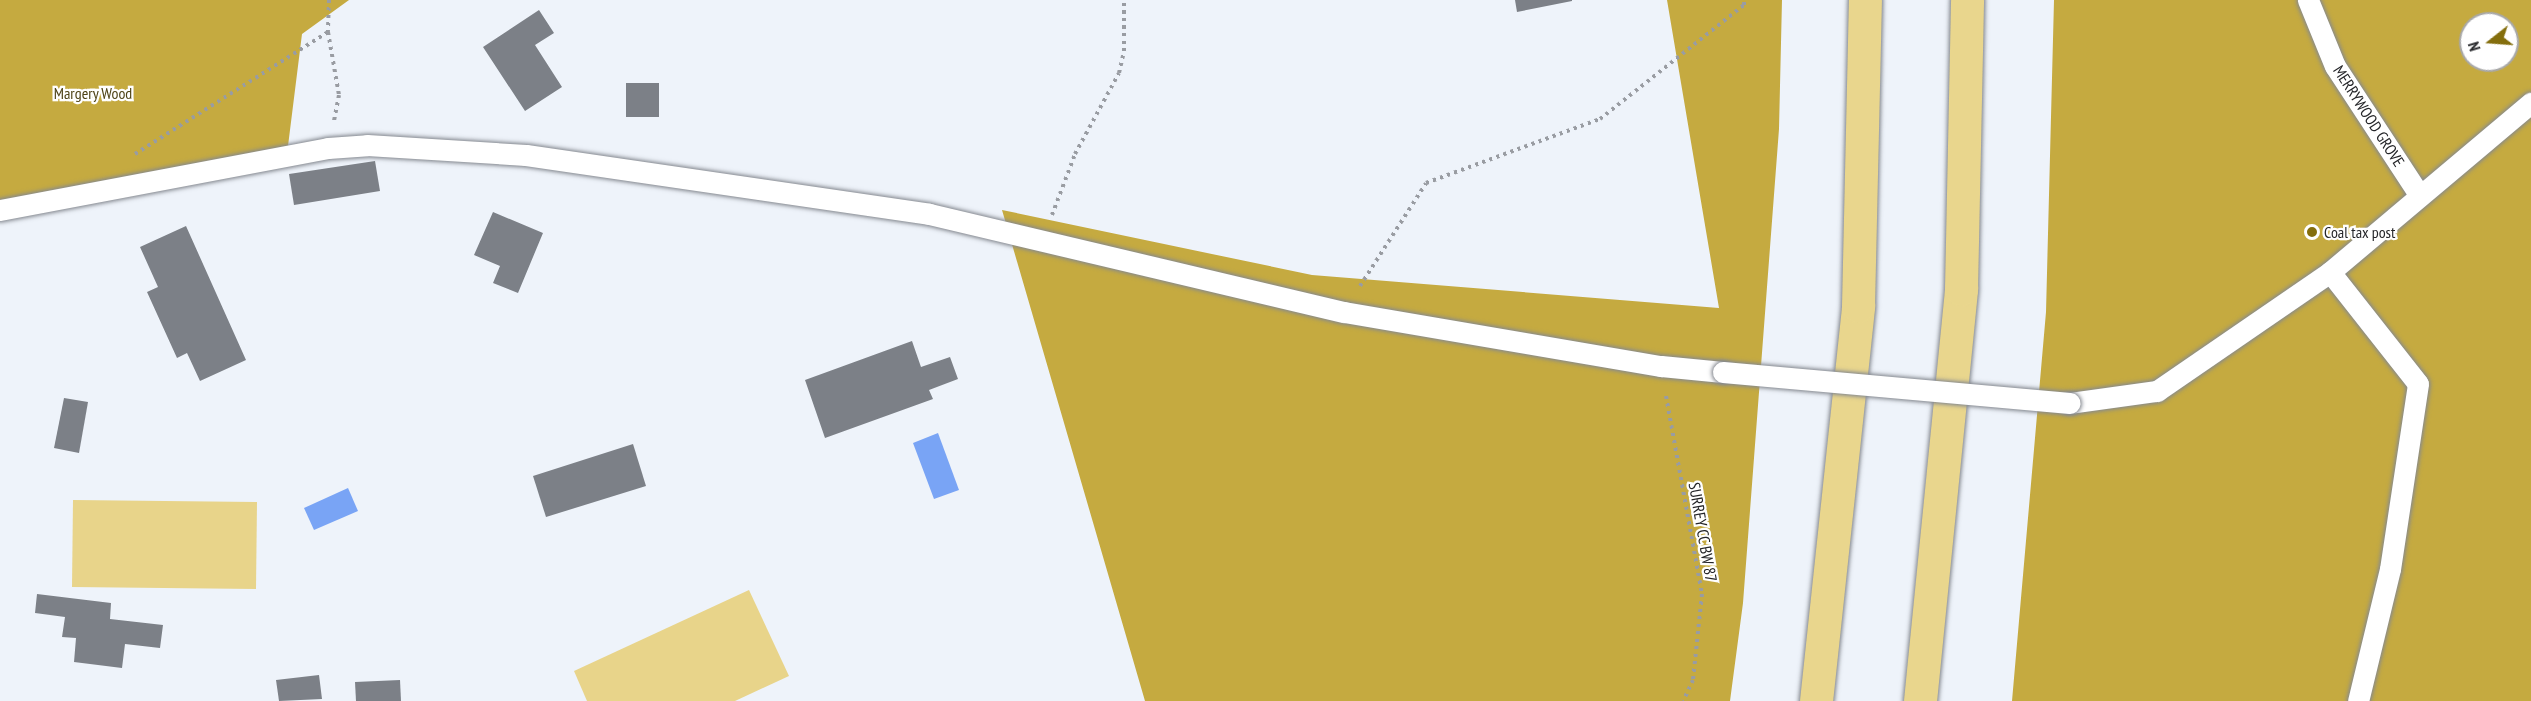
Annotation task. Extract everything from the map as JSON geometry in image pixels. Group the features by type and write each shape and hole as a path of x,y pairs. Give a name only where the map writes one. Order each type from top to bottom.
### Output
{"highway":[{"path":"1816,701 1858,306 1865,0"},
{"path":"1920,701 1961,289 1967,0"}],"lane":[{"name":"MERRYWOOD GROVE","path":"2308,0 2335,66 2420,196"},
{"path":"0,210 328,148 367,145 536,156 929,214 1344,312 1661,366 2070,403 2157,391 2330,272 2528,108"},
{"path":"2330,272 2418,384 2390,569 2358,701"}],"path":[{"path":"328,148 339,95 328,32 329,0"},
{"path":"1042,241 1075,154 1119,73 1124,51 1124,0"},
{"path":"1344,312 1426,183 1600,118 1744,5 1744,0"},
{"path":"128,158 328,32"},
{"name":"SURREY CC BW 87","path":"1661,366 1702,594 1693,680 1683,701"}],"shaded area":[{"path":"73,500 257,502 256,589 72,587"},
{"path":"749,590 789,676 735,701 587,701 574,671"}],"green space":[{"name":"Margery Wood","path":"0,0 349,0 302,34 287,154 0,204"},
{"path":"1667,0 1782,0 1779,129 1743,603 1730,701 1145,701 1002,210 1312,275 1719,308"},
{"path":"2054,0 2531,0 2531,701 2012,701 2046,312"}],"water":[{"path":"938,433 959,490 934,499 913,443"},
{"path":"348,488 358,511 314,530 304,508"}],"building":[{"path":"1515,0 1572,0 1572,1 1517,12"},
{"path":"539,10 554,33 535,45 562,87 525,111 483,47"},
{"path":"626,83 659,83 659,117 626,117"},
{"path":"375,161 380,191 294,205 289,174"},
{"path":"493,212 543,233 518,293 493,283 500,266 474,255"},
{"path":"186,226 246,360 200,381 187,353 177,358 147,292 158,287 140,247"},
{"path":"912,341 921,367 950,357 958,379 929,390 933,399 825,438 805,380"},
{"path":"64,398 88,402 79,453 54,448"},
{"path":"633,444 646,486 546,517 533,476"},
{"path":"37,594 111,603 110,619 163,625 160,648 125,644 122,668 74,662 76,638 62,637 65,617 35,613"},
{"path":"319,675 322,699 279,701 276,680"},
{"path":"400,680 401,701 356,701 355,682"}],"place":[{"name":"Coal tax post","path":"2312,232"}]}
